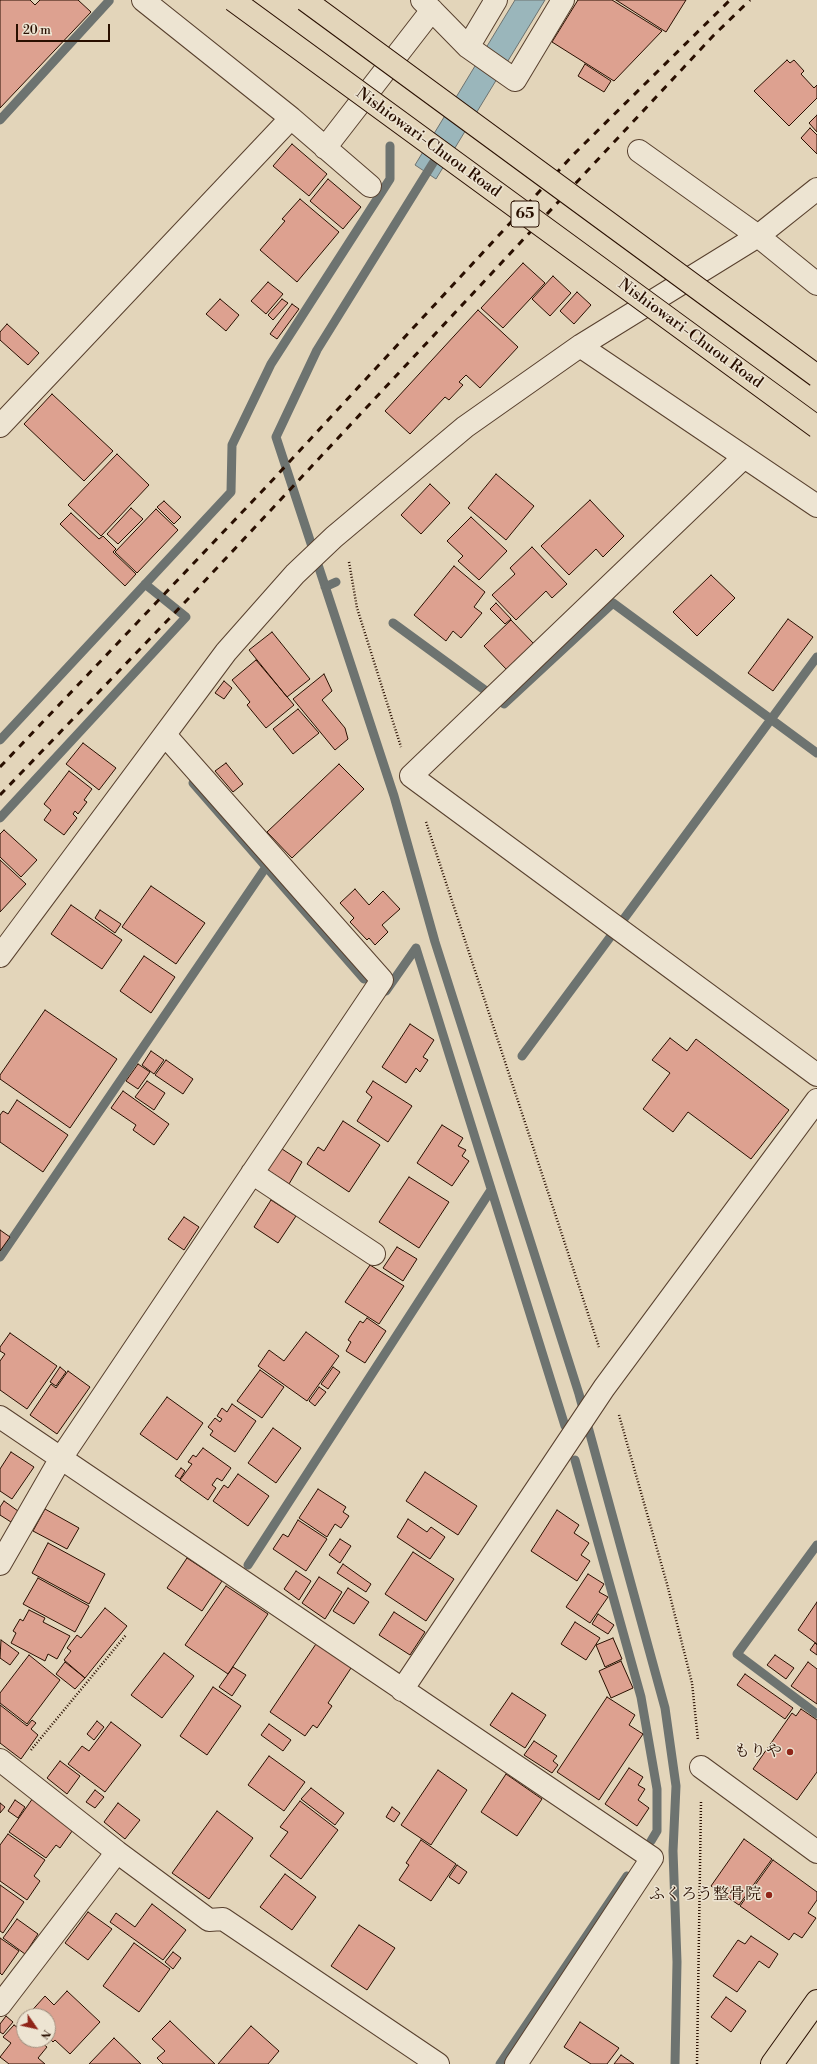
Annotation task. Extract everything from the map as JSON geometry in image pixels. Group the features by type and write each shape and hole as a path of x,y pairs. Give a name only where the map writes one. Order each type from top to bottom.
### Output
{"main road":[{"name":"Nishiowari-Chuou Road","path":"233,0 817,427"},
{"name":"65","path":"305,0 817,376"},
{"path":"772,2064 817,2002"}],"street":[{"path":"143,0 290,118 370,186"},
{"path":"471,50 496,0"},
{"path":"325,148 427,5 471,50 515,80 563,0"},
{"path":"0,426 290,118"},
{"path":"639,151 758,236 817,284"},
{"path":"0,956 166,735 226,652 295,574 338,533 465,427 580,346 758,236 817,189"},
{"path":"580,346 817,506"},
{"path":"744,457 411,776 817,1075"},
{"path":"0,1564 61,1458 382,980 166,735"},
{"path":"402,1690 607,1384 817,1100"},
{"path":"252,1173 374,1254"},
{"path":"0,1417 652,1858 516,2064"},
{"path":"7,1766 209,1920 223,1919 438,2064"},
{"path":"701,1767 817,1852"},
{"path":"0,2005 118,1852"}],"path":[{"path":"338,533 357,608 607,1384 667,1584 692,1683 701,1767 696,2064"},
{"path":"7,1766 126,1635"}],"water":[{"path":"515,0 545,0 436,179 415,165"}],"building":[{"path":"0,0 30,0 35,5 40,0 78,0 91,12 0,108"},
{"path":"578,0 612,0 662,31 614,81 552,42"},
{"path":"616,0 686,0 666,32"},
{"path":"787,60 790,63 794,60 804,71 801,74 814,88 817,85 817,98 789,126 754,91"},
{"path":"585,64 611,81 604,92 578,76"},
{"path":"817,115 817,132 809,123"},
{"path":"810,128 817,135 817,154 801,138"},
{"path":"292,144 327,174 309,196 273,166"},
{"path":"328,179 361,207 343,229 310,201"},
{"path":"300,199 339,232 297,282 260,250 285,221 282,219"},
{"path":"523,263 545,283 503,328 481,308"},
{"path":"553,276 571,293 550,316 532,299"},
{"path":"268,282 283,294 266,314 251,301"},
{"path":"577,292 591,305 574,324 560,311"},
{"path":"220,299 239,315 226,331 206,314"},
{"path":"282,299 288,303 273,320 268,315"},
{"path":"292,304 299,309 277,339 270,334"},
{"path":"478,310 518,347 480,388 466,375 459,382 463,385 449,400 445,397 410,434 385,411"},
{"path":"7,324 39,353 28,365 0,340 0,332"},
{"path":"52,394 113,451 84,481 24,424"},
{"path":"117,454 149,485 101,536 68,505"},
{"path":"496,474 534,506 506,540 468,508"},
{"path":"430,484 450,503 421,534 401,515"},
{"path":"590,500 624,536 603,557 596,549 569,575 541,546"},
{"path":"164,501 181,517 174,524 157,507"},
{"path":"131,508 143,519 118,544 107,534"},
{"path":"156,509 178,530 137,573 115,552"},
{"path":"71,513 99,539 103,536 116,549 113,552 136,574 125,586 60,524"},
{"path":"471,517 507,551 479,580 458,561 463,556 447,541"},
{"path":"532,547 567,584 552,598 546,591 516,620 492,595 515,574 510,568"},
{"path":"454,566 485,592 474,607 482,613 461,638 453,631 446,641 414,615"},
{"path":"711,575 735,598 697,636 673,612"},
{"path":"496,603 511,619 505,624 490,609"},
{"path":"788,619 813,637 773,691 748,673"},
{"path":"511,620 534,644 507,670 484,646"},
{"path":"272,632 310,679 287,697 249,650"},
{"path":"256,660 294,705 266,728 247,705 250,702 232,680"},
{"path":"324,674 332,691 322,700 345,728 348,739 335,750 293,699"},
{"path":"224,681 232,688 224,699 215,693"},
{"path":"298,709 319,733 293,754 273,729"},
{"path":"83,743 116,768 99,790 66,764"},
{"path":"226,763 243,784 233,792 215,771"},
{"path":"339,764 364,789 292,858 267,832"},
{"path":"69,771 92,789 84,800 87,802 78,814 75,811 73,814 77,818 64,835 44,820 51,810 44,804"},
{"path":"4,830 37,860 21,877 0,857 0,834"},
{"path":"0,860 26,884 0,912"},
{"path":"151,886 205,923 176,964 122,927"},
{"path":"355,889 369,905 383,891 400,909 382,925 388,932 375,945 369,938 367,940 350,922 354,918 340,903"},
{"path":"71,905 122,940 102,969 51,934"},
{"path":"100,910 121,924 115,933 95,918"},
{"path":"144,956 175,977 151,1013 120,991"},
{"path":"45,1010 117,1059 70,1128 0,1079 0,1075"},
{"path":"410,1024 434,1040 423,1057 428,1060 420,1072 416,1068 406,1083 382,1067"},
{"path":"670,1038 687,1051 696,1039 789,1110 751,1159 688,1112 673,1132 643,1109 670,1073 652,1060"},
{"path":"151,1051 164,1060 154,1074 142,1065"},
{"path":"166,1060 193,1079 183,1094 155,1075"},
{"path":"138,1064 150,1072 138,1089 126,1081"},
{"path":"147,1081 165,1093 154,1110 135,1097"},
{"path":"373,1081 412,1106 388,1142 357,1121 372,1097 366,1092"},
{"path":"123,1091 169,1124 154,1145 133,1130 136,1125 111,1108"},
{"path":"17,1100 68,1135 43,1172 0,1142 0,1115 3,1111 8,1114"},
{"path":"343,1121 380,1145 349,1192 307,1164 318,1147 324,1151"},
{"path":"442,1125 463,1138 458,1146 466,1150 462,1156 469,1161 452,1186 417,1163"},
{"path":"279,1147 302,1162 289,1184 266,1169"},
{"path":"409,1177 449,1202 419,1248 379,1222"},
{"path":"271,1200 296,1216 278,1243 254,1227"},
{"path":"184,1217 199,1227 184,1250 168,1239"},
{"path":"0,1230 10,1237 0,1251"},
{"path":"397,1247 417,1259 403,1281 383,1268"},
{"path":"370,1265 404,1286 379,1324 345,1302"},
{"path":"367,1318 386,1331 365,1363 346,1351 351,1342 348,1340 360,1321 363,1323"},
{"path":"306,1332 339,1356 307,1401 258,1366 269,1350 284,1361"},
{"path":"10,1333 57,1366 27,1409 0,1390 0,1361 5,1354 0,1351 0,1347"},
{"path":"60,1367 66,1372 56,1386 50,1382"},
{"path":"333,1367 340,1372 328,1389 321,1384"},
{"path":"260,1370 284,1387 262,1418 237,1401"},
{"path":"68,1371 90,1387 57,1434 30,1415 51,1384 56,1388"},
{"path":"319,1387 326,1392 315,1406 309,1401"},
{"path":"167,1397 203,1423 177,1460 140,1434"},
{"path":"232,1404 256,1421 235,1452 210,1435 213,1431 208,1427 215,1418 220,1422 222,1419 217,1416 222,1408 227,1412"},
{"path":"273,1428 301,1448 276,1483 248,1463"},
{"path":"203,1448 231,1468 222,1481 217,1478 212,1485 216,1488 208,1500 180,1480 192,1464 188,1462 193,1455 196,1457"},
{"path":"11,1452 34,1467 12,1499 0,1491 0,1469"},
{"path":"181,1468 185,1471 180,1479 175,1476"},
{"path":"425,1472 477,1506 458,1535 406,1501"},
{"path":"238,1474 269,1496 248,1526 213,1501 224,1485 228,1488"},
{"path":"318,1489 346,1507 343,1512 349,1516 341,1528 335,1524 327,1537 299,1518"},
{"path":"4,1501 18,1511 11,1522 0,1515 0,1507"},
{"path":"45,1509 79,1528 67,1549 33,1531"},
{"path":"557,1510 579,1525 574,1533 589,1543 581,1555 590,1561 577,1581 531,1551"},
{"path":"408,1519 427,1532 431,1527 445,1537 430,1559 397,1537"},
{"path":"298,1520 327,1539 306,1571 273,1549 283,1534 288,1537"},
{"path":"340,1539 351,1546 340,1563 329,1555"},
{"path":"48,1543 105,1574 89,1604 32,1573"},
{"path":"413,1552 454,1579 426,1621 385,1594"},
{"path":"187,1558 222,1581 202,1611 167,1588"},
{"path":"343,1564 371,1584 366,1592 337,1573"},
{"path":"296,1571 311,1581 299,1600 284,1589"},
{"path":"588,1574 604,1584 599,1592 608,1597 590,1623 566,1607"},
{"path":"319,1577 342,1592 325,1619 302,1603"},
{"path":"38,1578 89,1606 75,1632 23,1604"},
{"path":"226,1586 268,1614 228,1674 185,1645"},
{"path":"348,1588 369,1602 354,1624 333,1611"},
{"path":"817,1602 817,1644 798,1630"},
{"path":"105,1608 127,1626 85,1678 64,1660 71,1651 67,1648 77,1635 81,1638"},
{"path":"29,1610 45,1618 43,1622 70,1636 57,1659 48,1654 45,1661 11,1643 16,1633 13,1631 20,1619 23,1621"},
{"path":"394,1612 425,1632 410,1655 379,1635"},
{"path":"598,1614 614,1625 608,1634 592,1624"},
{"path":"575,1622 600,1638 586,1660 561,1644"},
{"path":"613,1638 622,1659 605,1667 596,1645"},
{"path":"1,1640 19,1653 10,1665 0,1658"},
{"path":"318,1641 353,1665 328,1703 332,1706 317,1728 313,1725 305,1736 270,1712"},
{"path":"815,1643 817,1645 817,1655 810,1650"},
{"path":"164,1653 194,1676 162,1718 131,1695"},
{"path":"29,1655 60,1680 27,1724 0,1703 0,1693"},
{"path":"775,1655 794,1668 786,1679 767,1665"},
{"path":"621,1661 633,1688 611,1698 599,1671"},
{"path":"65,1662 85,1678 75,1689 56,1674"},
{"path":"808,1662 817,1669 817,1704 791,1686"},
{"path":"233,1667 246,1675 232,1696 219,1687"},
{"path":"745,1674 793,1708 785,1719 737,1685"},
{"path":"213,1687 241,1706 207,1755 180,1736"},
{"path":"512,1693 546,1715 525,1748 490,1725"},
{"path":"607,1697 635,1715 629,1725 643,1734 599,1800 557,1772"},
{"path":"0,1705 27,1726 32,1720 36,1723 31,1729 38,1735 21,1759 0,1743"},
{"path":"801,1709 817,1720 817,1772 797,1800 753,1769 792,1713 796,1716"},
{"path":"97,1721 104,1727 94,1740 87,1734"},
{"path":"111,1722 141,1745 105,1792 68,1764 82,1746 89,1751"},
{"path":"269,1724 291,1740 283,1751 261,1735"},
{"path":"534,1741 557,1756 553,1761 558,1765 552,1773 524,1755"},
{"path":"269,1756 305,1782 284,1811 248,1785"},
{"path":"60,1761 80,1776 67,1794 47,1778"},
{"path":"629,1768 643,1777 638,1785 645,1789 638,1800 649,1808 637,1826 605,1804"},
{"path":"438,1770 467,1790 431,1845 401,1825"},
{"path":"506,1774 542,1799 517,1836 481,1812"},
{"path":"311,1788 344,1813 335,1825 301,1799"},
{"path":"95,1790 104,1797 95,1808 86,1802"},
{"path":"33,1798 75,1827 60,1848 56,1845 46,1858 9,1832"},
{"path":"15,1800 25,1807 18,1818 8,1811"},
{"path":"300,1801 338,1830 301,1879 270,1856 288,1832 280,1827"},
{"path":"0,1803 5,1807 0,1813"},
{"path":"118,1803 140,1820 125,1839 104,1822"},
{"path":"392,1807 400,1813 394,1822 386,1817"},
{"path":"217,1811 253,1838 209,1899 172,1873"},
{"path":"8,1834 45,1860 34,1876 40,1881 27,1900 0,1881 0,1845"},
{"path":"744,1839 772,1859 739,1905 711,1886"},
{"path":"421,1840 456,1864 431,1901 399,1880 409,1865 406,1863"},
{"path":"773,1860 817,1892 817,1900 808,1913 816,1918 802,1938 794,1933 789,1940 740,1906"},
{"path":"457,1865 467,1872 459,1884 449,1877"},
{"path":"285,1874 316,1897 292,1930 260,1907"},
{"path":"0,1885 24,1902 3,1933 0,1931"},
{"path":"152,1904 186,1930 163,1960 110,1922 116,1913 135,1927"},
{"path":"88,1912 112,1929 88,1960 65,1943"},
{"path":"17,1919 38,1934 25,1954 3,1938"},
{"path":"359,1925 395,1948 367,1990 331,1966"},
{"path":"751,1936 778,1954 769,1968 759,1961 737,1992 713,1976 738,1940 745,1944"},
{"path":"0,1938 19,1951 2,1975 0,1973"},
{"path":"134,1943 170,1969 139,2012 103,1986"},
{"path":"173,1952 181,1958 173,1969 165,1962"},
{"path":"67,1991 100,2022 70,2054 56,2041 56,2008 34,2008 45,1996 54,2005"},
{"path":"726,1997 746,2011 731,2032 711,2017"},
{"path":"6,2016 13,2022 3,2034 0,2032 0,2024"},
{"path":"170,2021 215,2064 163,2064 157,2058 165,2051 152,2039"},
{"path":"580,2022 619,2048 607,2064 591,2064 564,2047"},
{"path":"14,2025 16,2026 16,2048 46,2048 38,2058 45,2064 9,2064 0,2057 11,2043 3,2037"},
{"path":"251,2026 279,2051 268,2064 218,2064"},
{"path":"114,2038 141,2064 89,2064"},
{"path":"621,2055 634,2064 614,2064"}],"waterway":[{"path":"0,120 109,1 108,0"},
{"path":"0,740 231,492 232,445 271,364 390,179 390,146"},
{"path":"433,163 317,350 276,437 394,796 435,942 579,1394 665,1708 676,1786 673,1851 677,1962 675,2064"},
{"path":"325,587 336,582"},
{"path":"0,818 186,617 145,584"},
{"path":"504,704 613,603 817,753"},
{"path":"393,623 486,691"},
{"path":"623,920 817,657"},
{"path":"193,783 364,979"},
{"path":"0,1257 266,867"},
{"path":"522,1056 611,936"},
{"path":"416,948 565,1426"},
{"path":"386,991 416,948"},
{"path":"248,1565 491,1190"},
{"path":"575,1460 641,1697 657,1789 657,1831 651,1841"},
{"path":"817,1545 737,1654 817,1714"},
{"path":"500,2064 627,1876"}],"railway":[{"path":"0,767 267,486 574,154 730,0"},
{"path":"0,795 187,600 713,36 750,0"}],"place":[{"name":"もりや","path":"790,1752"},
{"name":"ふくろう整骨院","path":"769,1895"}]}
